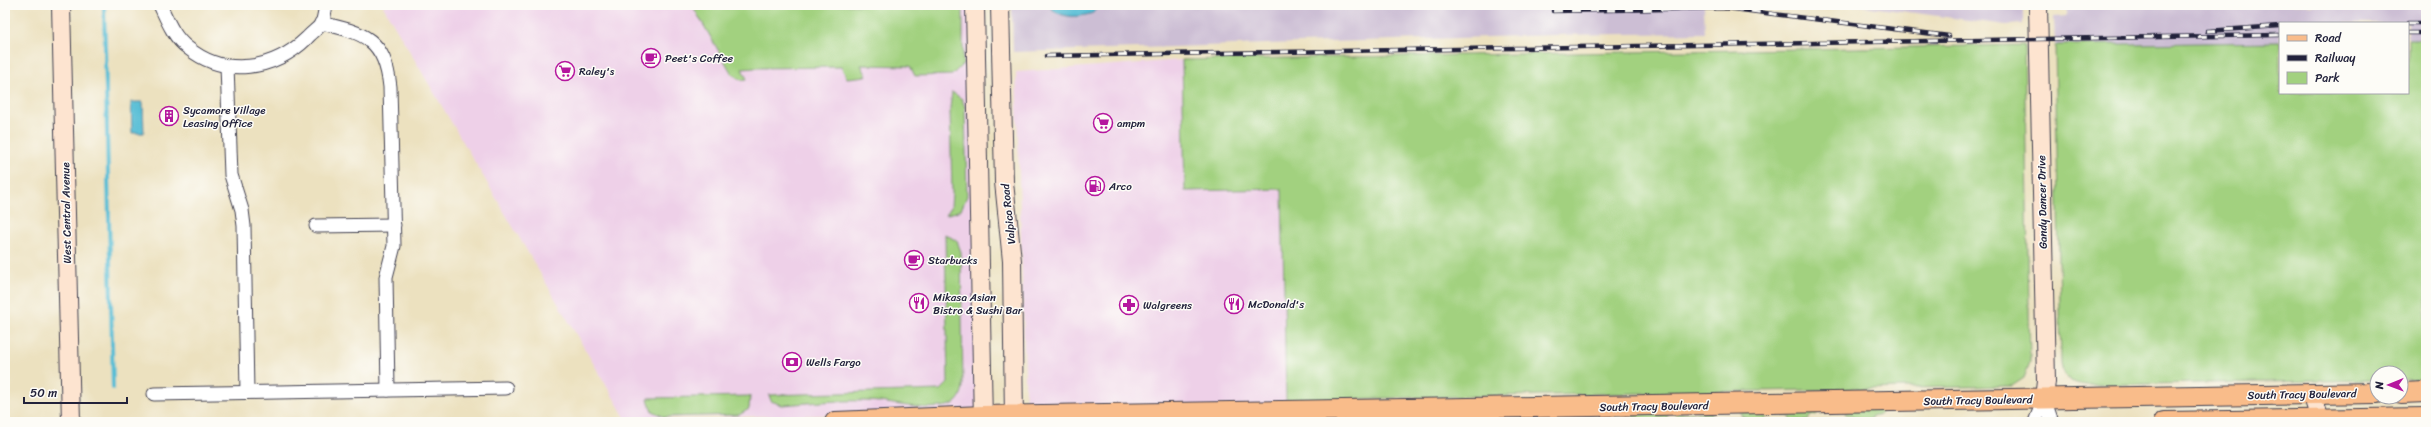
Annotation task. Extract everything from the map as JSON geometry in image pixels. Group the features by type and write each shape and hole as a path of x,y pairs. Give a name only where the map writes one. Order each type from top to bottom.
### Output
{"main road":[{"name":"West Central Avenue","path":"61,5 71,422"},
{"path":"974,5 985,420"},
{"name":"Valpico Road","path":"1000,5 1005,195 1012,261 1014,419"},
{"name":"Gandy Dancer Drive","path":"2038,5 2045,373 2044,399"},
{"path":"2409,393 2426,392"},
{"name":"South Tracy Boulevard","path":"835,422 2369,393"},
{"path":"2312,394 2314,421"},
{"path":"2164,422 2314,421 2426,418"}],"street":[{"path":"160,5 174,33 186,47 201,58 227,66 250,66 276,60 293,51 321,23 326,5"},
{"path":"321,23 346,28 368,38 382,53 388,66 390,87 394,225 394,246 386,277 388,390"},
{"path":"227,66 231,175 242,210 244,226 247,392"},
{"path":"316,226 394,225"},
{"path":"154,394 506,388"},
{"path":"2035,422 2044,399"},
{"path":"2044,399 2052,422"}],"shaded area":[{"path":"970,5 977,412 626,419 383,6"},
{"path":"1012,5 1704,5 1705,33 1553,35 1013,52"},
{"path":"1855,5 2023,5 2023,24 2006,25"},
{"path":"2066,5 2426,5 2426,39 2409,39 2409,22 2279,22 2279,42 2055,45 2054,17 2066,16"},
{"path":"1182,60 1185,189 1282,189 1287,407 1026,408 1016,72"}],"green space":[{"path":"692,5 963,5 963,64 952,75 915,76 910,66 861,65 867,76 847,78 841,67 755,68 742,69 747,79 741,80 732,74"},
{"path":"2409,39 2426,39 2426,379 2409,380 2409,365 2369,365 2369,380 2086,385 2076,383 2069,379 2062,368 2055,45 2279,42 2279,94 2409,94"},
{"path":"2024,45 2030,362 2024,378 2012,386 1286,400 1282,189 1185,191 1182,60"},
{"path":"952,92 962,99 965,107 967,196 961,210 946,215 951,207 952,193 950,108"},
{"path":"945,234 957,241 961,252 963,386 961,395 956,402 951,405 930,408 865,401 834,401 782,405 771,401 769,395 941,390 948,383"},
{"path":"750,396 749,409 739,415 664,417 651,410 648,398"},
{"path":"1881,409 1880,414 1872,416 1871,419 1854,420 1853,416 1846,415 1845,410"},
{"path":"1772,411 1772,416 1766,417 1765,421 1748,422 1747,418 1742,417 1740,412"},
{"path":"1782,411 1817,411 1816,415 1810,416 1808,421 1791,421 1790,416 1783,415"},
{"path":"1711,412 1710,417 1702,419 1701,422 1684,422 1682,418 1677,418 1675,413"},
{"path":"1668,413 1667,418 1659,419 1658,422 1639,421 1632,414"}],"water":[{"path":"1048,5 1099,5 1093,13 1081,16 1069,16 1052,10"},
{"path":"131,102 143,102 144,133 132,133"}],"waterway":[{"path":"104,5 113,388"}],"railway":[{"path":"1553,11 1726,8 1949,36"},
{"path":"2409,23 2426,23"},
{"path":"2207,31 2279,26"},
{"path":"2409,33 2426,33"},
{"path":"1046,56 2279,35"}],"place":[{"name":"Peet's Coffee","path":"651,58"},
{"name":"Raley's","path":"565,71"},
{"name":"Sycamore Village Leasing Office","path":"169,116"},
{"name":"ampm","path":"1103,123"},
{"name":"Arco","path":"1095,186"},
{"name":"Starbucks","path":"914,260"},
{"name":"Mikasa Asian Bistro & Sushi Bar","path":"919,303"},
{"name":"McDonald's","path":"1234,304"},
{"name":"Walgreens","path":"1129,305"},
{"name":"Wells Fargo","path":"792,362"}]}
